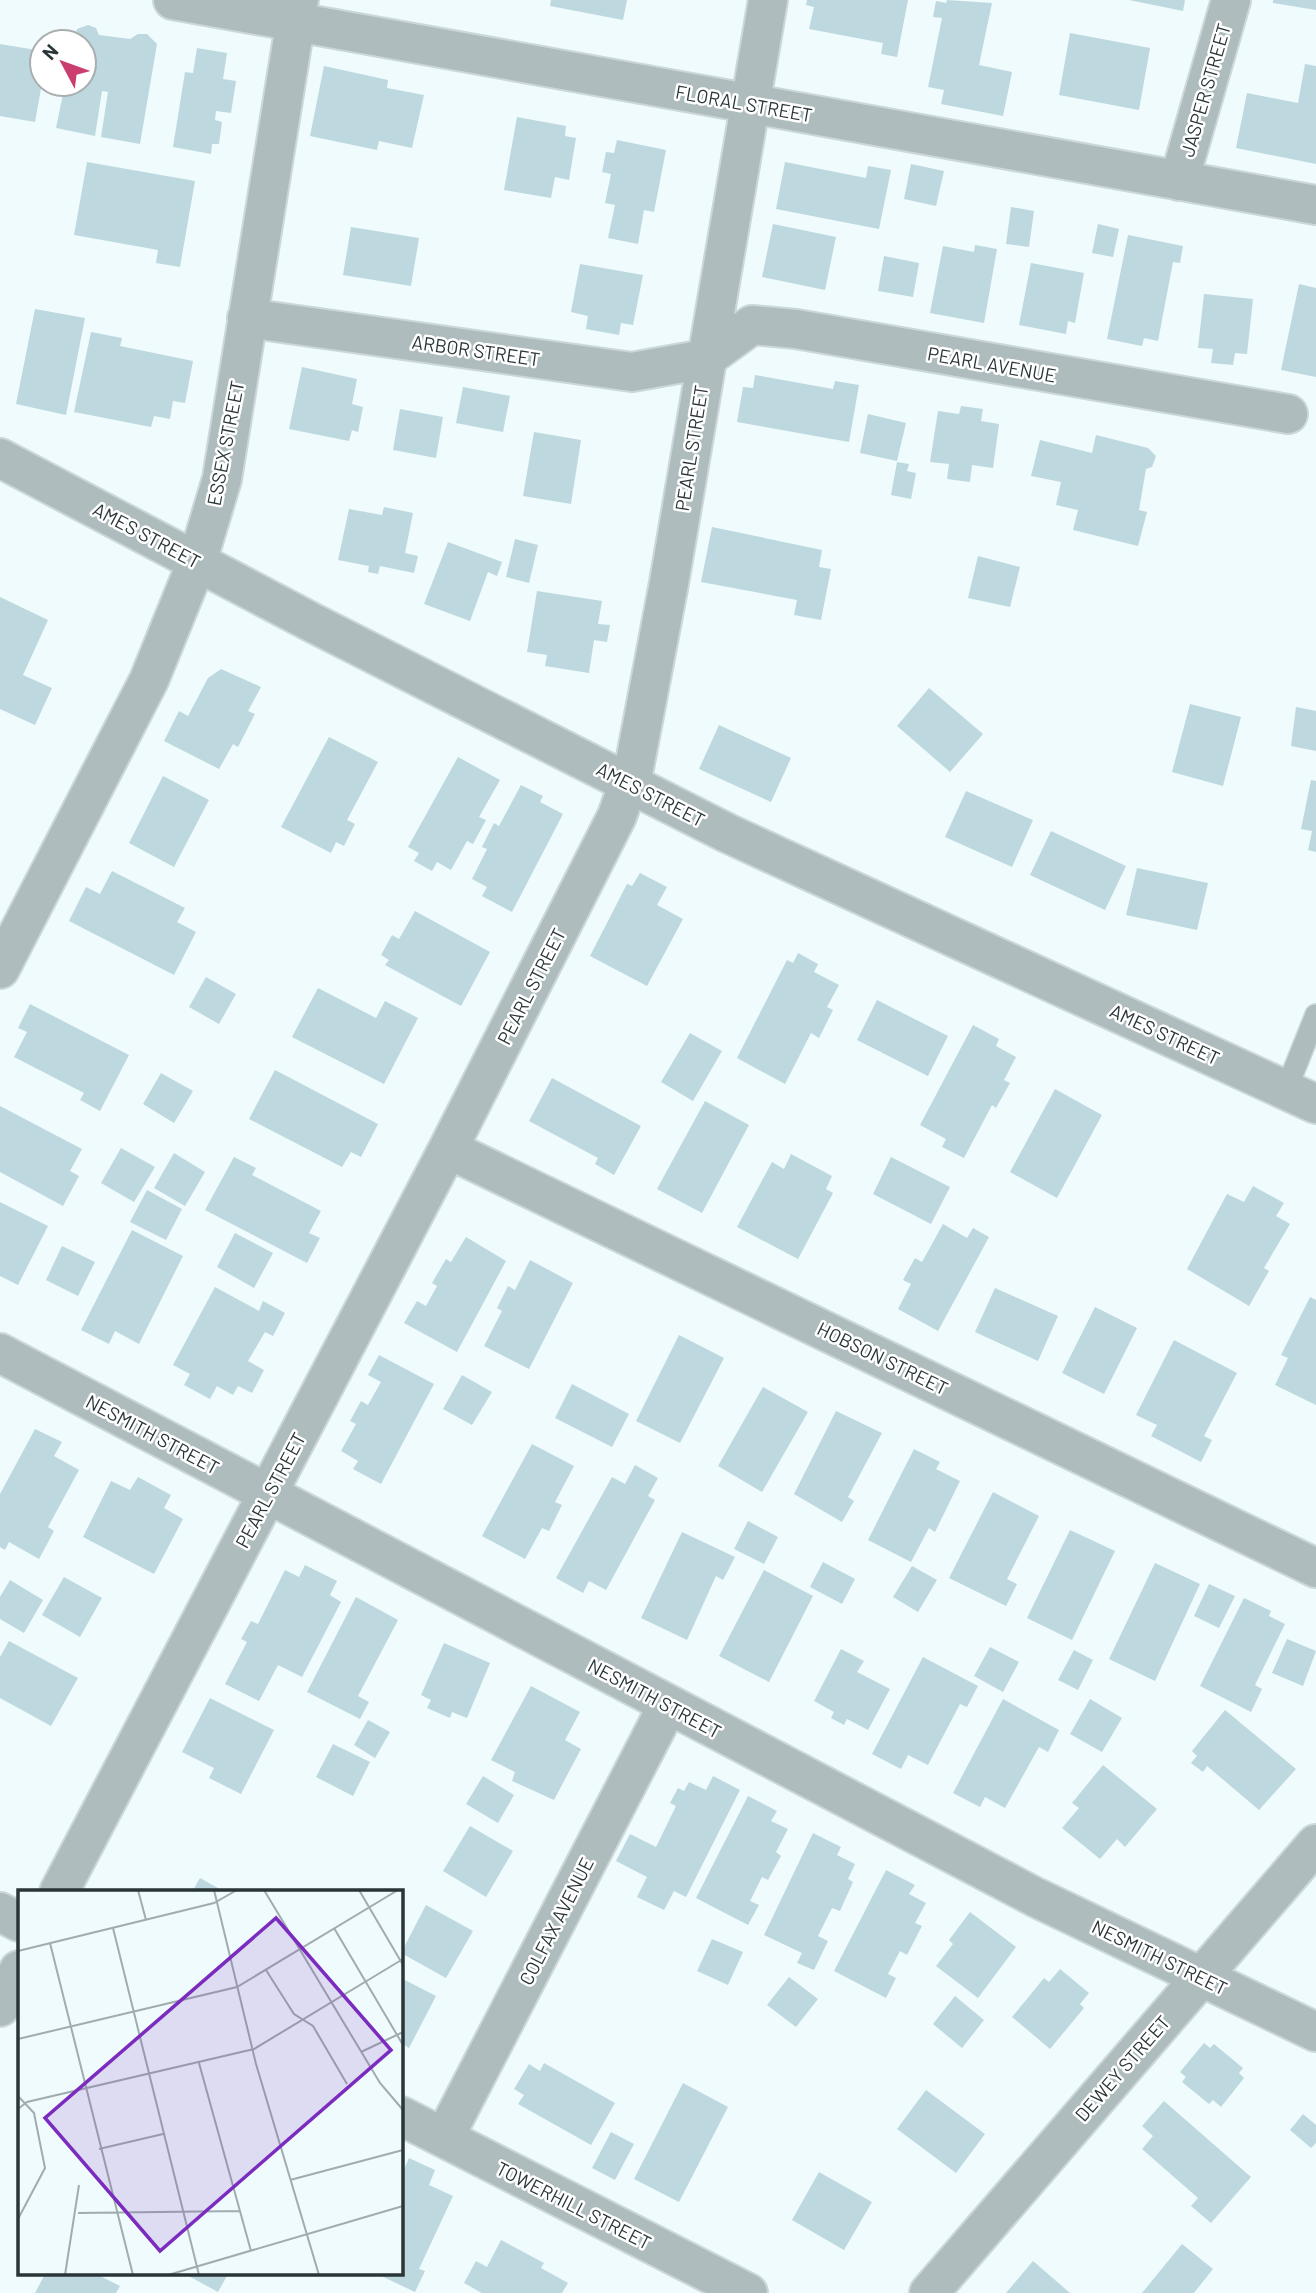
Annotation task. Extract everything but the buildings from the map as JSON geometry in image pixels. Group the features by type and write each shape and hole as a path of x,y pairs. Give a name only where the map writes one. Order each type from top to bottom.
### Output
{"street":[{"name":"FLORAL STREET","path":"173,0 297,11 750,104 1316,205"},
{"name":"PEARL STREET","path":"60,1890 448,1149 617,816 629,783 669,583 768,0"},
{"name":"JASPER STREET","path":"1179,181 1231,0"},
{"name":"ESSEX STREET","path":"0,969 149,680 198,562 222,479 297,11"},
{"name":"ARBOR STREET","path":"247,318 632,372 705,359"},
{"name":"PEARL AVENUE","path":"705,359 752,325 796,329 1288,414"},
{"name":"AMES STREET","path":"0,458 727,833 1301,1097"},
{"name":"HOBSON STREET","path":"448,1149 1316,1568"},
{"name":"NESMITH STREET","path":"0,1353 1035,1897 1316,2032"},
{"name":"COLFAX AVENUE","path":"444,2138 668,1705"},
{"name":"DEWEY STREET","path":"929,2293 1316,1844"},
{"path":"0,1912 18,1921"},
{"path":"0,2007 18,1972"},
{"name":"TOWERHILL STREET","path":"402,2117 748,2293"}],"lane":[{"path":"1301,1097 1316,1015"}]}
